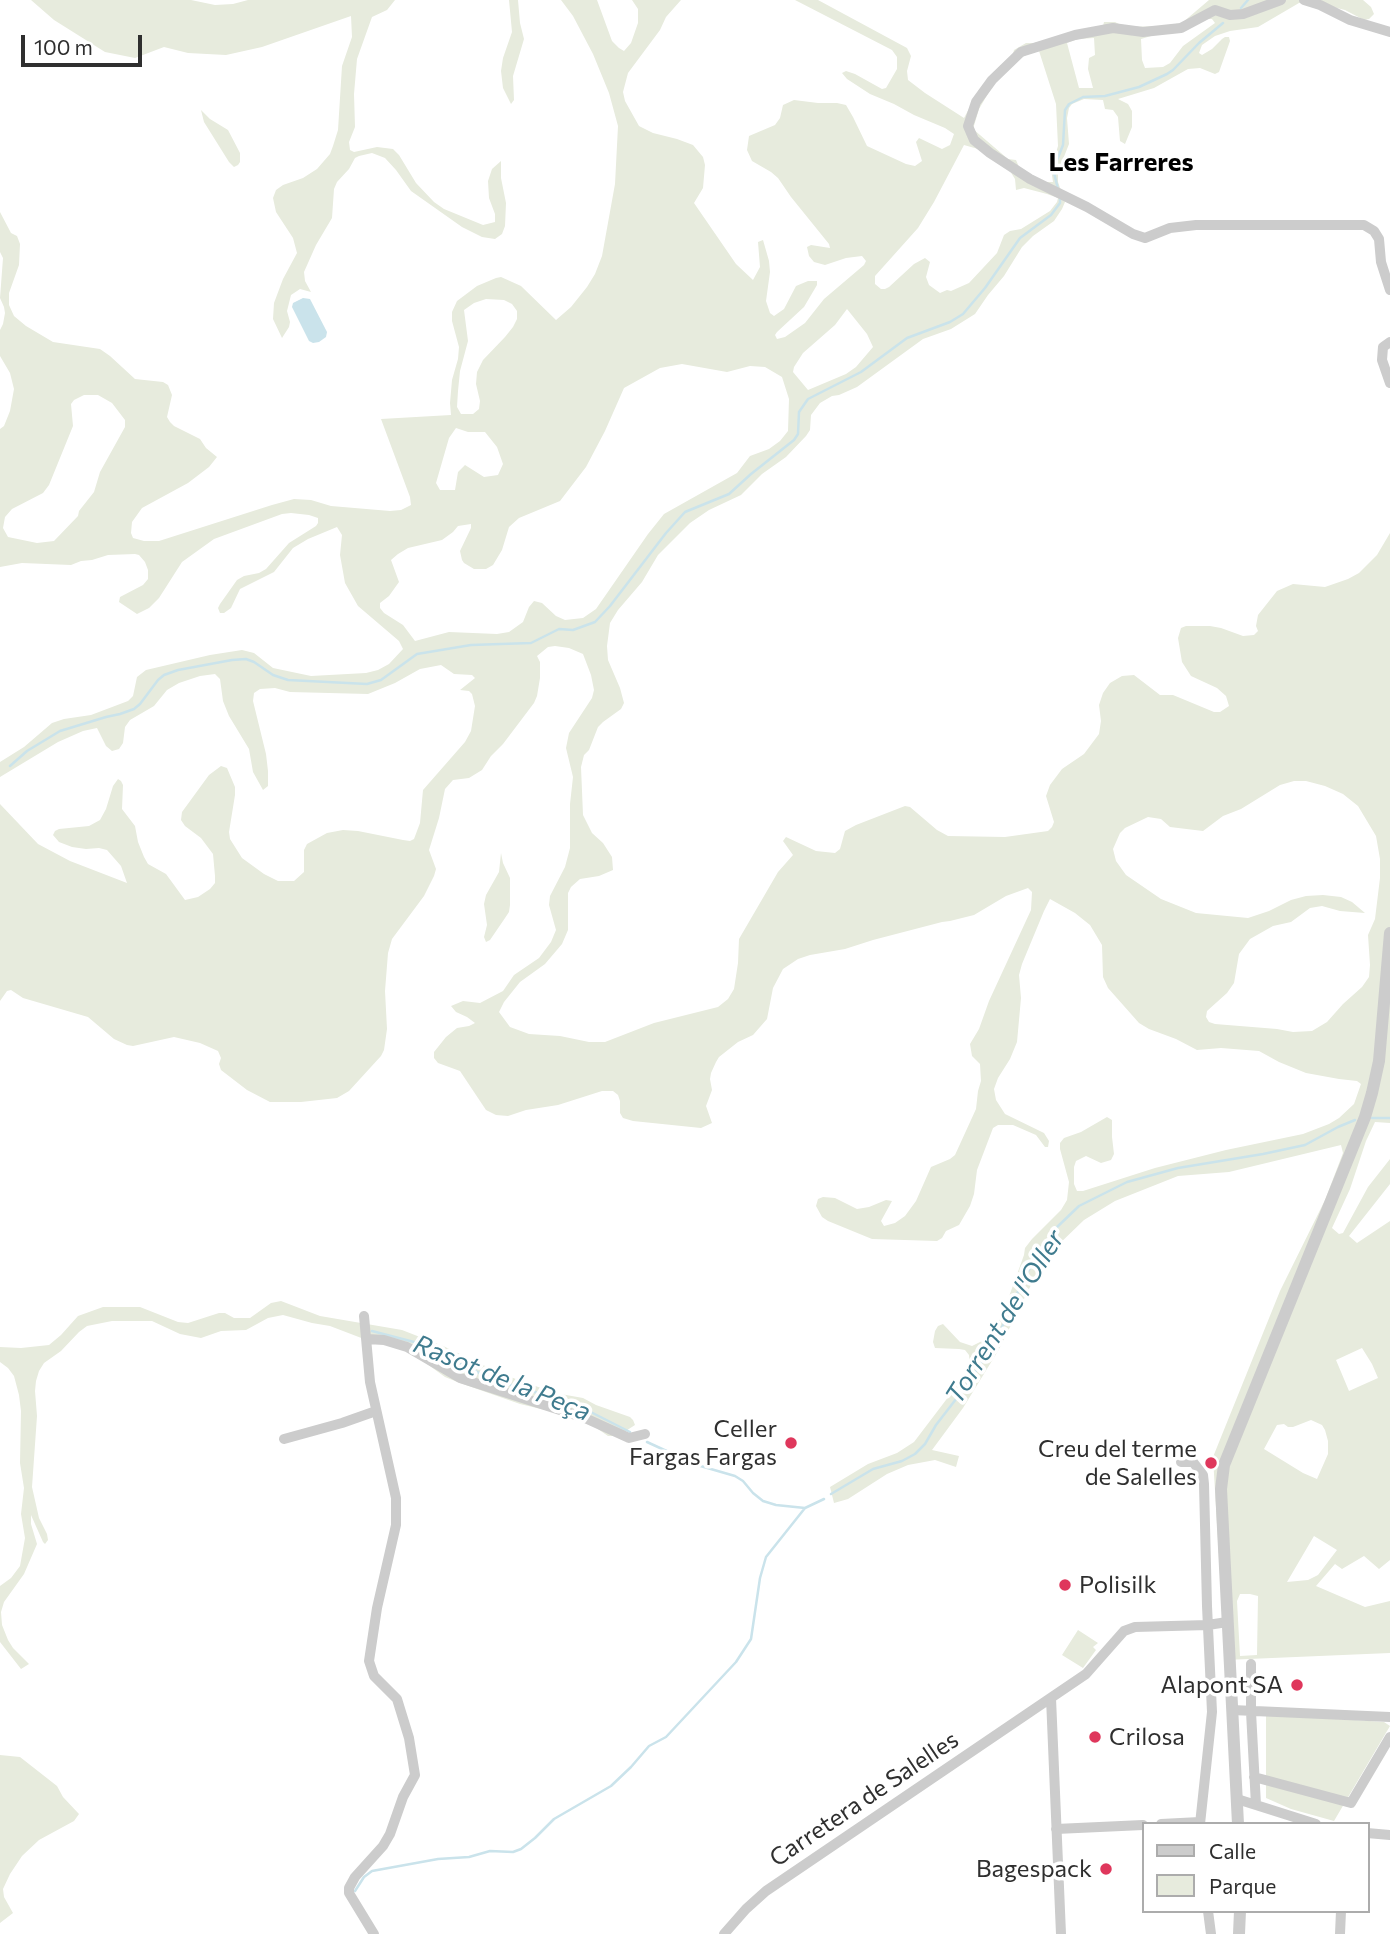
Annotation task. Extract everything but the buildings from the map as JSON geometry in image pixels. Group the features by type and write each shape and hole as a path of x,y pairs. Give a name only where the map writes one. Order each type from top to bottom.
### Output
{"street":[{"path":"1281,0 1243,14 1230,15 1215,10 1181,29 1143,32 1113,28 1075,35 1021,52 992,80 976,102 968,126 974,140 1030,179 1145,238 1170,229 1196,225 1364,225 1374,231 1378,239 1381,262 1390,290"},
{"path":"1304,0 1350,20 1390,32"},
{"path":"1390,342 1383,347 1382,360 1390,383"},
{"path":"1238,1822 1221,1489 1224,1465 1357,1137 1372,1093 1379,1061 1390,933"},
{"path":"364,1316 376,1411 396,1498 396,1525 377,1608 369,1661 374,1676 397,1699 409,1738 415,1775 403,1797 387,1840 355,1877 349,1888 349,1893 374,1934"},
{"path":"367,1339 384,1340 407,1347 460,1378 585,1418 629,1438 645,1434"},
{"path":"284,1439 376,1411"},
{"path":"1181,1462 1193,1462 1204,1477 1212,1712 1200,1822"},
{"path":"1197,1599 1207,1606"},
{"name":"Carretera de Salelles","path":"724,1934 766,1891 1086,1674 1124,1631 1135,1627 1227,1622"},
{"path":"1251,1664 1256,1805"},
{"path":"1051,1698 1061,1934"},
{"path":"1232,1710 1390,1717"},
{"path":"1254,1777 1351,1803 1390,1737"},
{"path":"1237,1799 1310,1822"},
{"path":"1056,1829 1142,1825"},
{"path":"1369,1833 1390,1835"},
{"path":"1208,1913 1210,1934"},
{"path":"1239,1934 1240,1913"},
{"path":"1340,1934 1341,1913"}],"green space":[{"path":"31,0 191,0 215,5 248,0 395,0 387,10 372,17 357,59 355,127 349,142 350,150 354,152 377,147 393,149 416,183 434,202 483,225 495,222 488,181 492,169 501,161 506,203 502,234 495,239 482,237 462,227 411,191 385,158 372,153 359,156 334,189 332,218 304,272 311,292 300,289 291,295 287,311 289,327 282,338 273,319 274,303 297,253 293,238 276,212 273,198 276,190 317,169 330,154 338,130 342,66 352,37 351,16 262,47 226,55 188,53 164,47 135,58 105,52 54,20"},
{"path":"509,0 518,0 524,39 513,76 514,100 511,104 503,88 501,71 512,32"},
{"path":"561,0 597,0 612,41 624,51 631,43 638,23 638,9 632,0 681,0 666,17 660,30 628,73 623,92 625,101 639,126 693,145 703,157 703,188 694,203 736,264 753,280 760,267 758,242 763,240 769,261 766,301 770,313 774,316 784,309 796,286 817,281 804,307 777,332 777,339 785,337 805,323 824,299 866,261 862,256 825,265 814,262 807,247 811,245 830,248 829,244 778,178 752,161 747,150 749,136 775,125 783,105 794,100 846,105 867,146 915,166 922,161 916,142 919,138 942,149 950,145 954,134 870,94 847,79 842,73 846,71 882,89 886,88 897,69 897,57 892,50 795,0 818,0 907,48 911,56 907,71 908,80 964,118 979,90 992,74 1014,50 1026,43 1103,26 1104,22 1115,22 1125,27 1182,23 1209,0 1363,0 1371,7 1374,14 1364,20 1345,10 1316,3 1299,3 1258,27 1215,36 1202,45 1199,53 1202,55 1225,37 1229,37 1219,72 1215,74 1200,68 1188,69 1154,88 1118,99 1128,104 1132,111 1132,127 1125,144 1120,141 1118,117 1113,110 1105,109 1103,100 1084,99 1072,104 1067,118 1069,144 1058,172 1058,182 1065,202 1062,209 1054,221 1022,247 975,314 951,329 923,339 857,387 820,403 811,415 810,430 786,457 762,474 741,495 709,510 690,523 658,555 642,582 610,623 608,660 624,703 621,709 598,727 581,767 583,815 592,833 612,857 613,870 599,876 580,879 571,887 568,893 568,930 562,944 545,964 520,982 499,1012 510,1027 529,1034 605,1042 654,1023 718,1007 728,999 734,989 739,939 778,872 793,855 783,841 786,837 816,851 835,853 840,849 845,831 905,806 948,836 1005,837 1048,831 1054,822 1046,796 1050,785 1062,769 1084,754 1099,734 1099,705 1110,683 1122,676 1134,675 1160,695 1173,695 1220,712 1229,706 1226,696 1217,688 1191,676 1182,662 1178,638 1181,628 1210,626 1243,636 1254,635 1258,631 1258,615 1277,591 1293,584 1325,587 1348,579 1359,573 1377,555 1390,533 1390,1123 1375,1122 1332,1228 1339,1234 1343,1233 1368,1187 1390,1159 1390,1184 1349,1236 1357,1243 1390,1221 1390,1560 1379,1569 1364,1556 1342,1569 1335,1564 1316,1586 1365,1607 1390,1601 1390,1653 1225,1660 1213,1457 1280,1291 1325,1200 1343,1153 1341,1145 1229,1172 1178,1176 1115,1201 1084,1220 1054,1249 1034,1279 998,1351 963,1408 932,1450 959,1456 956,1467 935,1460 908,1465 887,1474 848,1499 834,1503 830,1487 868,1464 897,1453 914,1442 968,1371 969,1355 965,1350 935,1348 935,1331 943,1324 960,1342 972,1346 984,1340 995,1327 1002,1316 1025,1248 1067,1200 1069,1182 1060,1149 1064,1138 1107,1117 1112,1120 1114,1154 1111,1160 1101,1163 1086,1156 1076,1161 1074,1184 1077,1191 1083,1191 1155,1168 1303,1134 1329,1124 1354,1104 1361,1084 1357,1081 1306,1073 1259,1051 1221,1048 1197,1050 1149,1029 1139,1023 1108,988 1103,977 1102,945 1090,925 1050,899 1019,975 1021,998 1017,1042 994,1089 996,1100 1005,1114 1044,1133 1049,1141 1048,1147 1045,1147 1036,1135 1013,1125 998,1125 993,1128 977,1170 970,1206 959,1225 946,1231 937,1241 872,1239 828,1221 822,1217 816,1206 818,1199 823,1197 835,1198 857,1209 886,1200 892,1201 881,1221 884,1226 895,1223 905,1216 916,1201 931,1167 955,1155 976,1109 981,1081 980,1064 972,1056 970,1044 1031,910 1032,892 1028,888 1006,896 974,915 845,949 810,955 783,969 773,988 767,1019 753,1035 738,1042 716,1062 711,1073 712,1090 706,1106 712,1123 701,1128 623,1118 618,1095 613,1091 602,1091 558,1105 508,1116 496,1115 486,1110 460,1071 438,1063 434,1052 446,1037 457,1028 475,1023 451,1006 463,1001 480,1003 503,991 514,975 539,958 556,930 549,905 550,896 565,867 570,848 573,777 566,748 569,733 592,698 594,690 583,654 555,646 548,647 537,656 540,662 540,678 534,703 482,770 469,778 453,780 445,789 429,850 436,869 434,876 424,896 392,939 388,953 385,991 387,1029 384,1050 349,1091 337,1098 270,1102 247,1090 221,1070 218,1051 200,1043 174,1037 127,1045 114,1039 88,1017 23,998 11,990 7,991 0,1001 0,804 38,844 70,861 127,883 121,866 107,850 72,847 59,842 53,835 59,829 89,826 100,820 118,779 123,785 122,809 135,826 144,857 148,864 166,874 185,900 198,897 210,889 215,883 215,876 213,854 201,838 185,826 181,820 182,812 209,775 221,766 227,768 235,787 229,832 230,839 242,858 278,881 294,881 304,872 304,850 307,844 327,833 358,831 410,841 414,839 420,823 423,790 465,742 471,731 475,706 472,694 460,690 475,678 472,675 454,674 441,665 420,669 368,694 260,689 254,693 253,701 268,771 268,786 263,790 253,772 249,749 229,716 223,701 220,679 215,674 179,683 167,690 154,706 130,720 125,727 123,743 119,749 112,751 106,746 97,728 83,731 58,742 0,777 0,762 24,747 52,723 91,715 128,701 133,696 137,677 146,670 242,650 254,653 273,668 311,676 366,673 389,664 403,649 399,641 358,606 345,583 340,555 342,535 337,527 293,548 274,572 240,589 231,608 220,613 220,604 237,580 266,569 289,543 316,526 318,518 309,515 282,514 214,539 182,562 159,598 149,608 137,614 119,602 120,597 143,585 148,579 145,562 139,555 108,555 71,565 22,563 0,567 0,429 10,411 14,389 10,373 0,356 0,330 5,313 0,298 3,258 0,252 0,212 20,244 19,265 9,293 9,305 14,316 53,342 100,349 135,379 168,385 172,395 167,417 170,422 200,439 217,457 209,467 188,483 142,508 132,522 133,538 159,541 294,499 311,500 331,506 401,510 411,505 410,497 381,419 451,415 452,380 459,347 452,312 457,301 477,286 501,277 521,286 556,320 587,287 602,256 615,184 618,126 609,93 573,16","holes":["1208,19 1215,23 1183,46 1170,63 1163,67 1145,68 1141,39","1094,38 1095,55 1089,58 1088,69 1093,88 1079,88 1067,43","1039,51 1056,104 1058,146 1051,169 1053,182 1044,182 1019,167 1016,160 1008,159 973,129 979,109 993,85 1017,60","964,145 978,149 1010,171 1015,179 1016,190 1024,188 1058,198 1050,211 1021,229 1004,235 997,253 969,283 951,291 940,293 929,285 926,277 930,262 925,258 885,289 875,284 875,276 918,228","486,299 504,300 512,304 517,311 513,327 483,360 477,372 479,409 473,414 461,414 457,407 458,391 468,341 464,310","847,309 867,334 873,347 856,367 846,374 808,390 793,372 803,353 835,325","682,364 727,372 750,366 765,367 782,377 789,399 788,431 780,441 769,449 750,456 737,473 664,514 596,609 583,618 565,620 556,616 542,603 534,601 523,622 509,632 449,632 415,641 403,625 384,613 380,603 399,582 391,560 398,554 408,548 442,540 458,526 471,524 460,551 462,560 474,569 486,569 493,565 502,550 509,527 519,518 560,501 586,467 624,388 660,368","84,395 98,395 112,403 125,420 125,427 100,472 94,492 78,516 54,541 37,543 8,537 3,528 5,517 12,509 43,493 49,485 73,426 71,404","456,428 468,432 485,432 497,447 503,464 498,475 484,477 465,465 458,472 455,490 440,490 436,483 449,438","1306,781 1343,794 1358,806 1376,836 1380,878 1375,919 1368,935 1369,977 1327,1022 1312,1031 1293,1032 1215,1024 1209,1022 1206,1017 1207,1011 1234,983 1239,954 1250,939 1273,926 1291,922 1310,908 1322,906 1365,913 1341,897 1323,895 1291,900 1248,918 1196,913 1161,899 1126,875 1116,861 1113,849 1120,833 1148,817 1161,819 1170,827 1203,831 1223,816 1241,809 1280,785","1362,1348 1378,1378 1349,1391 1336,1360","1311,1420 1322,1425 1328,1441 1328,1454 1317,1479 1264,1449 1277,1425 1293,1427","1314,1536 1337,1550 1318,1575 1308,1580 1287,1582","1240,1594 1258,1596 1257,1655 1240,1656 1237,1601"]},
{"path":"201,110 228,130 240,153 238,165 234,167 229,162 204,122"},
{"path":"501,853 510,878 509,912 486,942 484,904 499,872"},
{"path":"281,1301 320,1316 402,1330 502,1374 555,1393 583,1398 630,1417 635,1425 618,1436 608,1436 595,1427 566,1415 520,1404 445,1377 412,1353 377,1344 330,1326 283,1315 268,1318 246,1330 221,1331 201,1338 180,1334 152,1321 112,1321 87,1326 44,1363 36,1381 37,1416 32,1487 39,1518 48,1540 45,1544 43,1542 31,1515 37,1544 24,1574 4,1602 1,1612 2,1625 8,1640 29,1664 21,1669 0,1642 0,1586 11,1578 20,1566 25,1538 21,1514 24,1488 20,1463 19,1395 14,1376 0,1362 0,1347 49,1345 78,1316 103,1307 140,1307 178,1322 188,1323 219,1313 234,1318 250,1318 271,1303"},
{"path":"1078,1630 1098,1643 1093,1647 1096,1650 1083,1668 1062,1655"},
{"path":"1266,1714 1384,1722 1390,1726 1334,1821 1291,1809 1266,1798"},
{"path":"0,1755 20,1757 57,1786 79,1814 74,1821 39,1840 22,1856 3,1889 4,1897 13,1913 0,1923"}],"water":[{"path":"303,298 310,299 327,332 326,337 319,342 309,341 292,307 293,303"}],"waterway":[{"path":"1241,8 1248,0"},
{"path":"1058,189 1055,165 1063,145 1065,110 1069,104 1083,97 1105,96 1139,87 1167,74 1223,23"},
{"path":"10,766 27,751 60,731 134,709 158,680 178,670 246,659 273,675 288,680 367,684 381,680 417,654 471,645 531,643 559,629 573,630 595,622 685,512 729,494 794,440 798,434 799,412 808,399 861,372 907,338 950,322 963,314 1020,238 1051,215 1060,203 1060,196"},
{"name":"Torrent de l'Oller","path":"1372,1118 1390,1118"},
{"name":"Torrent de l'Oller","path":"831,1494 873,1469 902,1461 925,1444 970,1381 999,1334 1025,1276 1055,1229 1079,1206 1127,1182 1178,1168 1305,1145 1355,1120"},
{"name":"Rasot de la Peça","path":"372,1331 414,1342 494,1380 575,1404 630,1432"},
{"name":"Rasot de la Peça","path":"647,1442 697,1465 735,1476 763,1501 805,1508"},
{"path":"355,1891 364,1877 372,1871 438,1859 469,1857 490,1851 513,1852 521,1849 554,1819 611,1786 649,1746 666,1737 736,1662 751,1639 760,1578 766,1557 805,1508 824,1499"}],"place":[{"name":"Celler Fargas Fargas","path":"791,1443"},
{"name":"Creu del terme de Salelles","path":"1211,1463"},
{"name":"Polisilk","path":"1065,1585"},
{"name":"Alapont SA","path":"1297,1685"},
{"name":"Crilosa","path":"1095,1737"},
{"name":"Bagespack","path":"1106,1869"}],"district":[{"name":"Les Farreres","path":"1121,162"}]}
